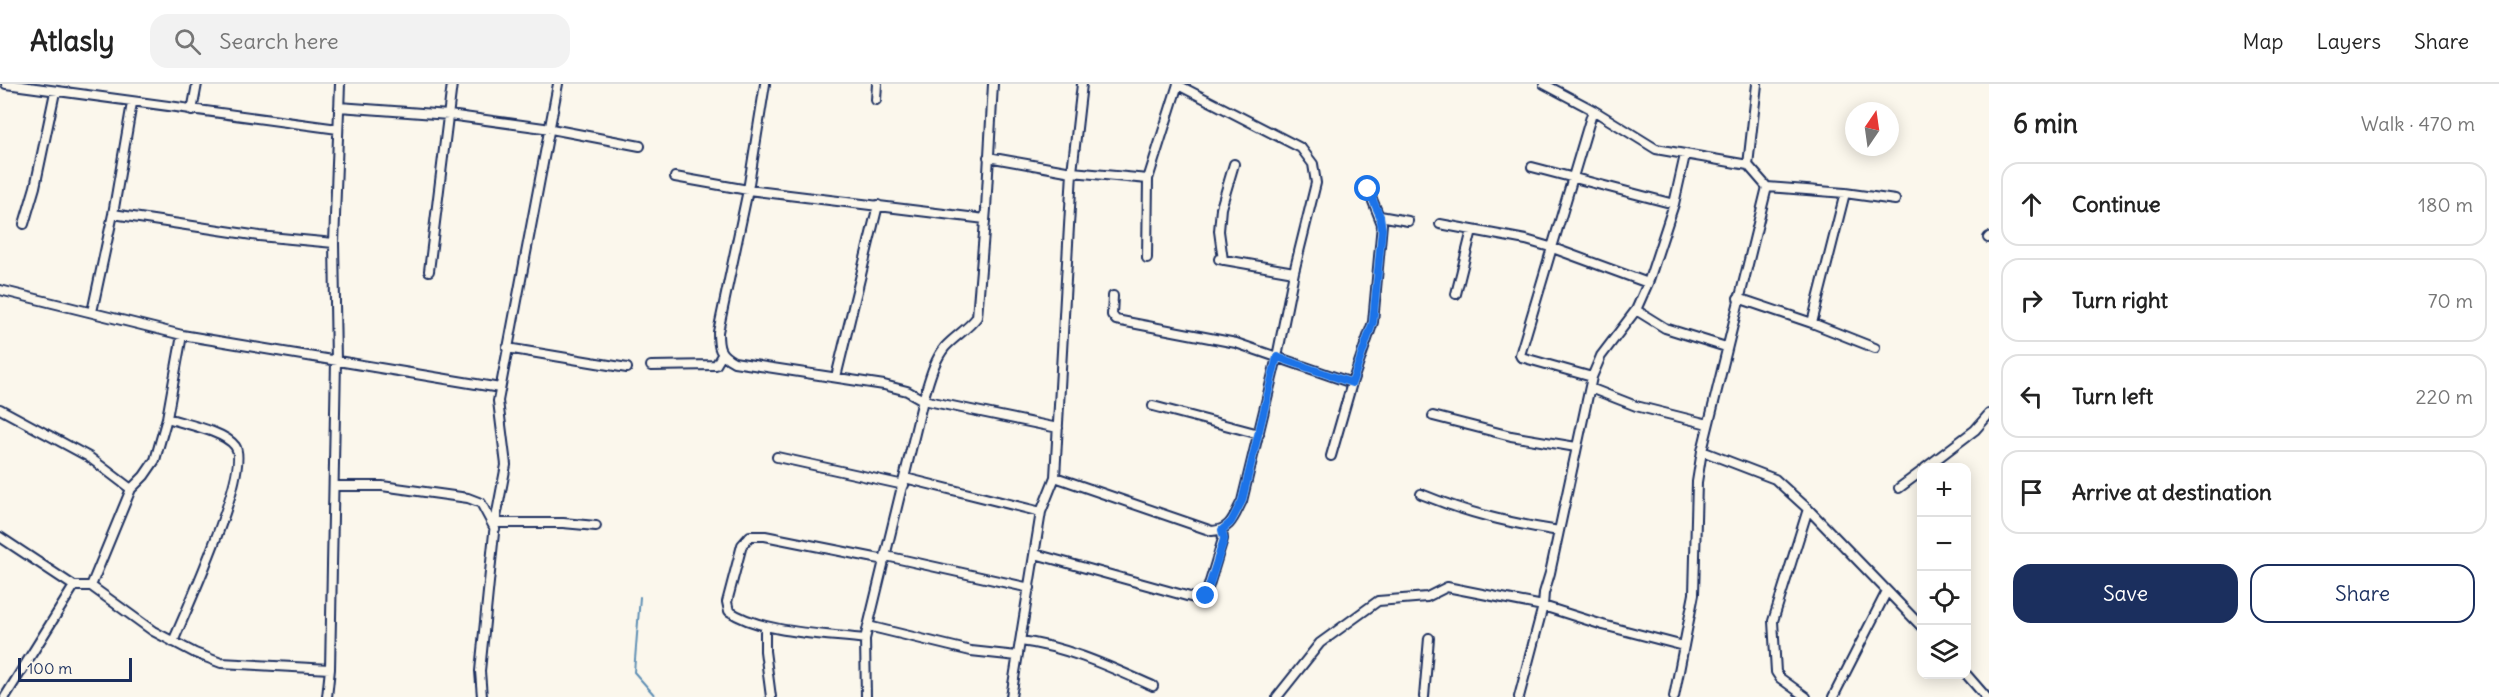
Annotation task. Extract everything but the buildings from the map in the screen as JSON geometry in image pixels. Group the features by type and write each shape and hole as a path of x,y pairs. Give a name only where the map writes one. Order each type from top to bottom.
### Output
{"street":[{"path":"6,84 132,103 338,129"},
{"path":"192,111 196,84"},
{"path":"327,697 330,669 336,361 334,243 340,84"},
{"path":"429,272 452,84"},
{"path":"482,697 480,671 495,526 506,465 498,401 558,84"},
{"path":"765,84 748,190 718,332 718,347 722,356 734,362 836,377 907,391 923,400 1058,428"},
{"path":"876,100 877,84"},
{"path":"866,697 865,639 923,400 935,363 946,346 966,330 977,317 986,219 993,84"},
{"path":"1011,697 1017,656 1022,641 1041,512 1055,477 1072,172 1083,84"},
{"path":"1544,84 1593,110 1656,149 1685,156 1748,165 1767,187 1845,192 1895,200"},
{"path":"1748,165 1757,84"},
{"path":"1055,477 1212,531 1222,530 1231,522 1242,501 1277,357 1293,272 1316,183 1313,164 1301,148 1178,85 1148,179 1147,258"},
{"path":"24,224 35,187 55,92"},
{"path":"92,312 113,214 132,103"},
{"path":"339,107 448,115 551,129 640,146"},
{"path":"1592,377 1521,357 1520,354 1550,247 1575,177 1593,110"},
{"path":"1520,697 1543,606 1592,377 1601,356 1636,310 1648,283 1674,204 1685,156"},
{"path":"988,158 1072,172 1148,179"},
{"path":"1234,164 1221,208 1219,231 1221,260 1293,272"},
{"path":"1532,167 1674,204"},
{"path":"675,177 748,190 986,219"},
{"path":"1674,697 1694,594 1697,482 1702,451 1767,187"},
{"path":"1331,456 1373,322 1382,229 1380,216 1368,189"},
{"path":"1812,323 1845,192"},
{"path":"836,377 878,205"},
{"path":"113,214 260,236 334,243"},
{"path":"1380,216 1408,221"},
{"path":"1440,224 1550,247 1648,283"},
{"path":"1456,294 1472,230"},
{"path":"0,290 182,335 500,388"},
{"path":"1113,296 1112,315 1116,320 1236,344 1352,383"},
{"path":"1738,298 1812,323 1875,348"},
{"path":"1636,310 1665,328 1726,347"},
{"path":"91,586 131,489 155,460 167,418 182,335"},
{"path":"507,348 627,369"},
{"path":"651,366 716,365 722,356"},
{"path":"1590,388 1636,406 1708,424"},
{"path":"1153,406 1259,434"},
{"path":"0,409 88,457 131,489"},
{"path":"1932,463 1975,430 1989,414"},
{"path":"1433,416 1511,436 1576,447"},
{"path":"167,418 221,435 236,446 239,457 234,483 212,550 173,642"},
{"path":"1702,451 1775,479 1808,509 1920,625"},
{"path":"777,457 1041,512"},
{"path":"1899,488 1917,475"},
{"path":"334,486 382,486 477,500 495,526"},
{"path":"1421,494 1451,507 1500,521 1559,531"},
{"path":"1806,697 1780,678 1776,672 1773,621 1808,509"},
{"path":"495,526 563,523 596,526"},
{"path":"1035,554 1201,600 1206,596 1222,546 1222,530"},
{"path":"865,639 765,626 740,618 729,611 727,602 742,545 750,536 765,536 1030,588"},
{"path":"0,537 74,586 91,586 153,631 220,663 330,669"},
{"path":"5,697 74,586"},
{"path":"1277,697 1320,643 1378,601 1427,597 1447,587 1543,606 1603,625 1684,646"},
{"path":"1833,697 1887,591"},
{"path":"765,626 765,651 771,697"},
{"path":"868,626 971,651 1017,656"},
{"path":"1424,697 1430,638"},
{"path":"1022,641 1046,644 1095,660 1153,686"},
{"path":"1969,679 1986,697"}],"waterway":[{"path":"640,597 634,672 656,697"}],"route":[{"path":"1206,596 1224,539 1222,530 1231,522 1242,501 1277,357 1352,383 1373,322 1376,271 1382,229 1380,216 1368,189"}]}
